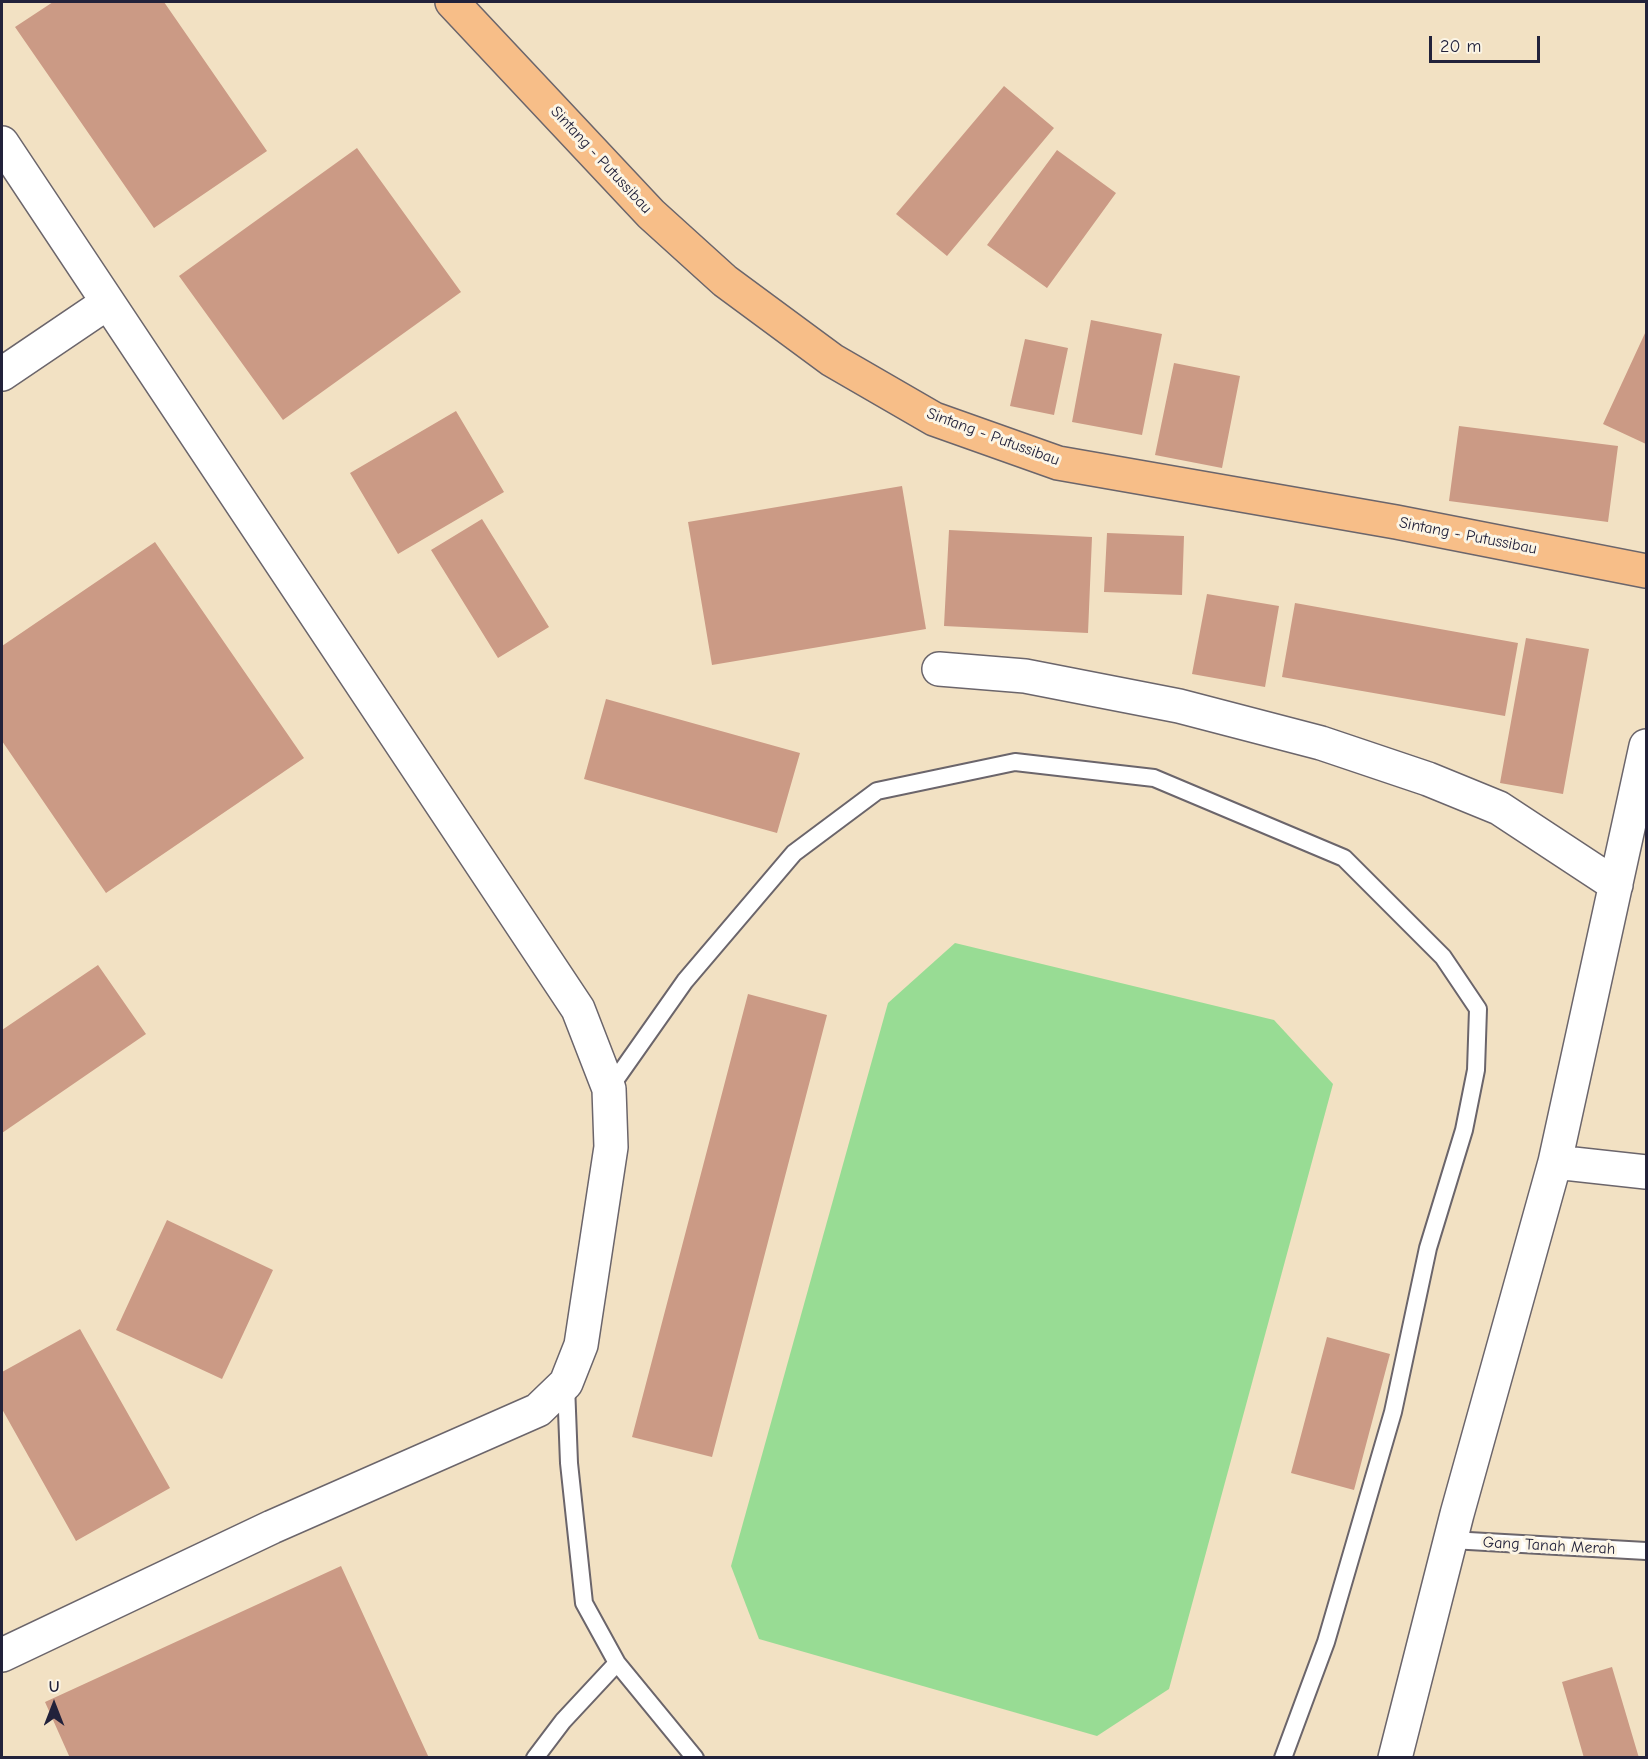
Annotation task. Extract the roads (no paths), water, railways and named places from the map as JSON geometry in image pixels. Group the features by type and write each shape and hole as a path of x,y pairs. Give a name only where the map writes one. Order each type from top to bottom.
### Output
{"highway":[{"name":"Sintang - Putussibau","path":"452,2 651,214 724,281 832,360 934,419 1058,463 1396,522 1647,571"}],"street":[{"path":"2,142 578,1009 609,1089 611,1147 581,1345 566,1383 538,1410 272,1527 2,1656"},
{"path":"2,374 107,303"},
{"path":"939,669 1025,676 1179,705 1321,743 1428,779 1499,808 1616,885"},
{"path":"1395,1758 1451,1540 1555,1162 1647,746"},
{"path":"1555,1162 1647,1172"}],"lane":[{"path":"609,1089 685,981 794,854 876,791 1015,762 1154,778 1240,812 1344,858 1443,957 1478,1009 1476,1070 1464,1130 1428,1248 1393,1412 1326,1642 1283,1758"},
{"path":"566,1383 569,1463 584,1603 617,1663 695,1758"},
{"name":"Gang Tanah Merah","path":"1451,1540 1647,1551"},
{"path":"535,1758 563,1721 617,1663"}]}
